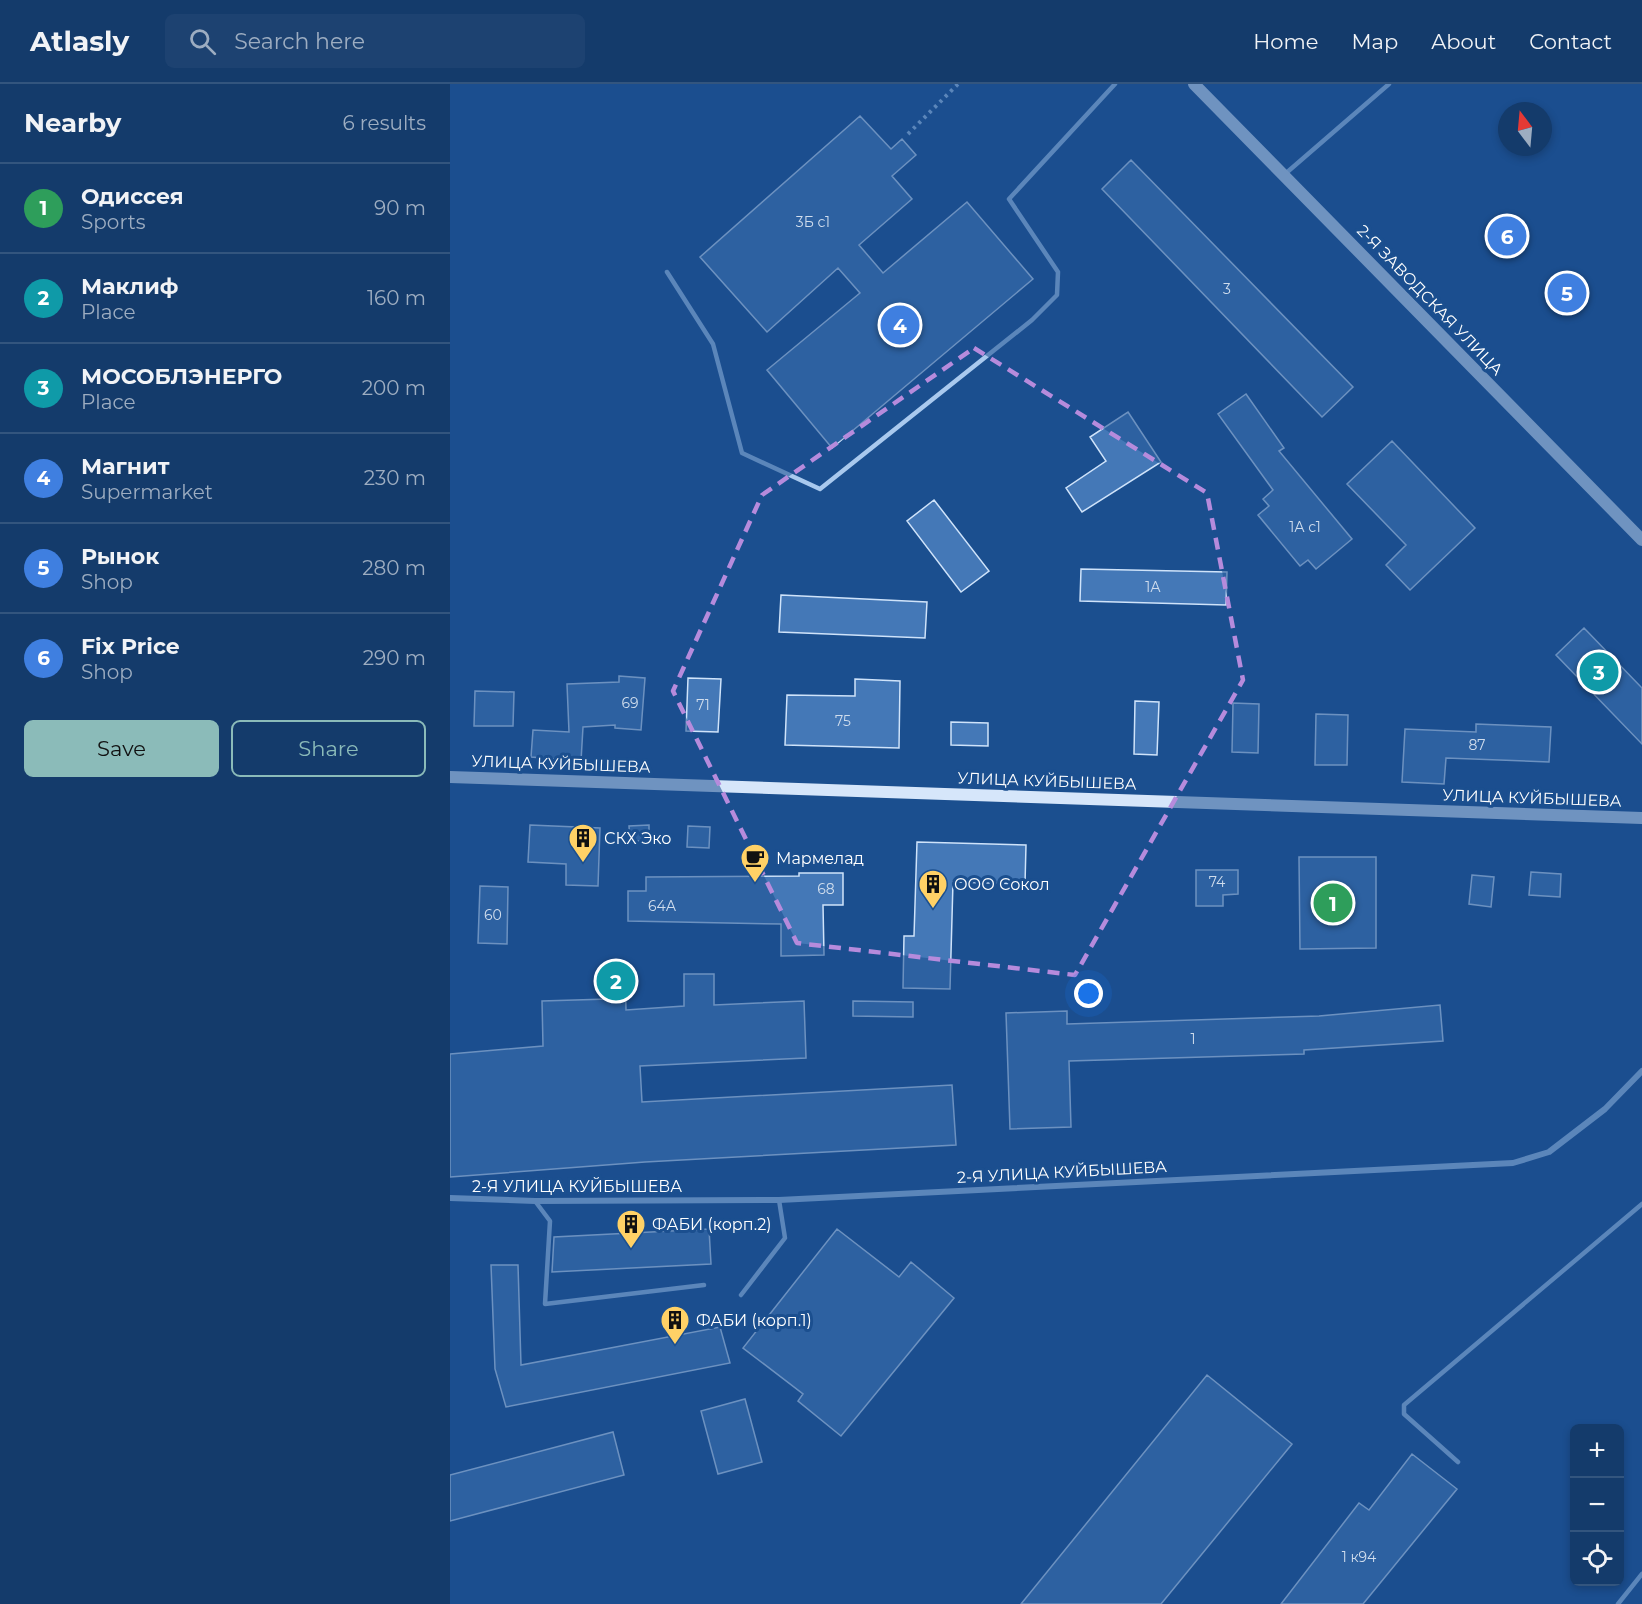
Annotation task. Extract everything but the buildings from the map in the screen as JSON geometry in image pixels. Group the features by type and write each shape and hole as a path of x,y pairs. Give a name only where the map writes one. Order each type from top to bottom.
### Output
{"street":[{"name":"2-Я ЗАВОДСКАЯ УЛИЦА","path":"1194,84 1285,174 1642,540"},
{"name":"УЛИЦА КУЙБЫШЕВА","path":"450,777 1642,818"},
{"name":"2-Я УЛИЦА КУЙБЫШЕВА","path":"450,1198 535,1201 779,1200 1514,1163 1549,1152 1605,1109 1642,1071"}],"lane":[{"path":"667,272 713,344 742,453 820,489 1032,321 1057,295 1058,272 1009,199 1115,84"},
{"path":"1285,174 1389,84"},
{"path":"741,1295 785,1238 779,1200"},
{"path":"535,1201 550,1221 545,1304 704,1285"},
{"path":"1458,1462 1404,1414 1404,1405 1642,1204"},
{"path":"1618,1604 1642,1574"}],"path":[{"path":"908,134 958,84"}],"highlighted area":[{"path":"974,348 1207,493 1243,680 1075,975 797,943 673,691 762,495"}],"place":[{"name":"Fix Price","path":"1507,236"},
{"name":"Рынок","path":"1567,293"},
{"name":"Магнит","path":"900,325"},
{"name":"МОСОБЛЭНЕРГО","path":"1599,672"},
{"name":"СКХ Эко","path":"583,864"},
{"name":"Мармелад","path":"755,884"},
{"name":"Одиссея","path":"1333,903"},
{"name":"ООО Сокол","path":"933,910"},
{"name":"Маклиф","path":"616,981"},
{"name":"ФАБИ (корп.2)","path":"631,1250"},
{"name":"ФАБИ (корп.1)","path":"675,1346"}]}
